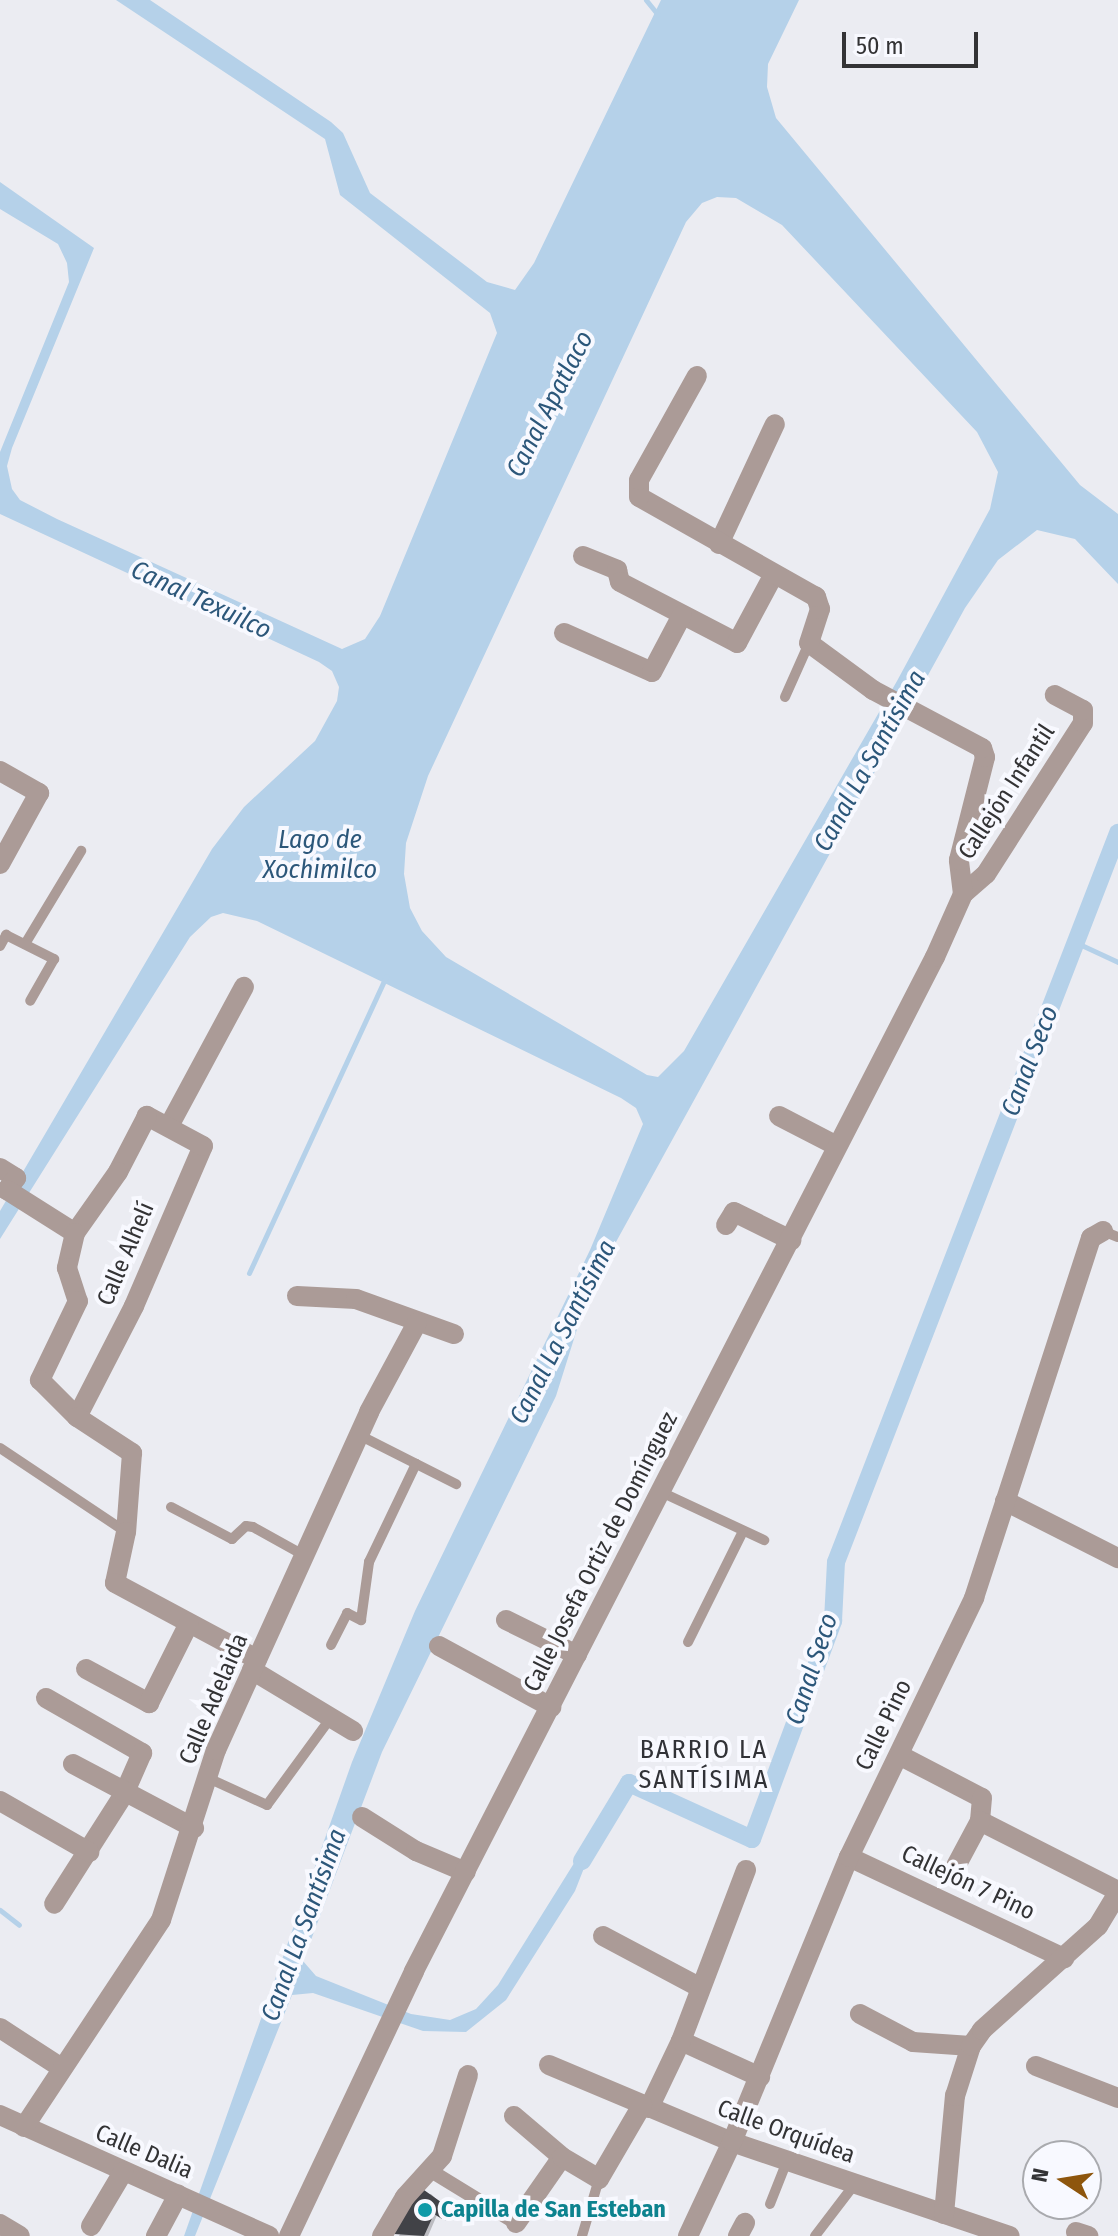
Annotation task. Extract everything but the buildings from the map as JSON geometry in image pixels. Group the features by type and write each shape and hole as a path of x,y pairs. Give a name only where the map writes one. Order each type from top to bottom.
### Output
{"street":[{"path":"697,376 637,489 639,497 820,603 809,643"},
{"path":"719,544 775,424"},
{"path":"583,556 617,570 620,582 741,642 774,574"},
{"path":"564,633 652,672 682,615"},
{"name":"Callejón Infantil","path":"809,643 873,690 928,722 982,748 981,768 959,860 963,894"},
{"name":"Callejón Infantil","path":"963,894 986,874 1083,723 1083,710 1055,695"},
{"path":"0,771 39,793 0,864"},
{"name":"Calle Josefa Ortiz de Domínguez","path":"289,2236 400,2001 791,1240 963,894"},
{"path":"244,987 169,1126 147,1116 118,1172 75,1233 67,1268 78,1301 40,1380 77,1417 132,1453 126,1532 115,1583 189,1623 255,1665 330,1719 353,1731"},
{"path":"779,1116 837,1146"},
{"name":"Calle Alhelí","path":"77,1417 134,1306 203,1146 169,1126"},
{"path":"0,1168 16,1178 18,1198 75,1233"},
{"path":"726,1225 734,1212 791,1240"},
{"name":"Calle Pino","path":"688,2236 760,2077 849,1857 974,1598 1091,1238 1110,1234"},
{"path":"297,1296 356,1299 454,1334"},
{"name":"Calle Adelaida","path":"24,2127 60,2067 161,1920 194,1828 208,1778 255,1665 359,1435 417,1323"},
{"path":"1005,1501 1118,1558"},
{"path":"506,1620 577,1655"},
{"path":"86,1669 149,1703 189,1623"},
{"path":"439,1646 551,1707"},
{"path":"46,1698 142,1753 124,1794 54,1904"},
{"path":"899,1755 982,1798 980,1821 956,1866"},
{"path":"73,1764 124,1794 194,1828"},
{"path":"0,1801 89,1852"},
{"path":"362,1817 416,1851 466,1872"},
{"path":"944,2214 955,2096 971,2046 982,2030 1098,1926 1118,1892 980,1821"},
{"name":"Callejón 7 Pino","path":"849,1857 1064,1958"},
{"path":"514,2116 562,2157 599,2179 681,2041 746,1870"},
{"path":"603,1936 699,1987"},
{"path":"860,2014 913,2042 971,2046"},
{"path":"0,2028 60,2067"},
{"path":"681,2041 760,2077"},
{"name":"Calle Orquídea","path":"549,2065 732,2142 1009,2236"},
{"path":"1036,2066 1118,2098"},
{"path":"382,2236 405,2197 442,2156 468,2075"},
{"name":"Calle Dalia","path":"0,2115 269,2236"},
{"path":"431,2171 516,2223 562,2157"},
{"path":"91,2226 123,2172"},
{"path":"156,2236 195,2202"},
{"path":"0,2224 20,2236"}],"lane":[{"path":"785,697 809,643"},
{"path":"25,944 81,851"},
{"path":"0,946 6,935 54,959 30,1001"},
{"path":"359,1435 456,1484"},
{"path":"0,1448 126,1532"},
{"path":"331,1645 347,1613 361,1620 369,1562 416,1464"},
{"path":"661,1492 764,1540"},
{"path":"171,1507 232,1539 246,1526 253,1527 305,1556"},
{"path":"688,1642 743,1531"},
{"path":"208,1778 267,1805 330,1719"},
{"path":"770,2204 787,2161"},
{"path":"582,2236 599,2179"},
{"path":"815,2236 854,2185"}],"water":[{"name":"Lago de Xochimilco","path":"116,0 150,0 331,122 343,133 370,193 487,282 515,290 534,263 661,0 799,0 768,64 767,87 776,118 1080,485 1118,514 1118,584 1075,539 1037,530 998,560 965,608 589,1291 556,1396 382,1752 303,1961 316,1976 411,2014 450,2020 476,2009 498,1985 586,1844 595,1840 575,1891 506,2000 466,2032 423,2031 313,1993 292,1995 195,2236 184,2236 352,1762 415,1611 590,1250 643,1124 636,1108 621,1098 257,921 223,913 211,917 190,937 0,1239 0,1211 212,849 244,807 315,741 337,701 339,687 332,671 319,662 0,514 0,452 69,282 67,263 58,244 0,209 0,182 94,248 12,448 7,466 12,489 20,500 342,649 365,639 380,616 497,333 490,313 340,195 325,139","holes":["717,197 736,198 782,225 977,432 998,472 990,509 897,681 684,1051 658,1077 647,1075 446,957 422,931 410,908 404,874 406,843 428,776 686,222 702,203"]}],"waterway":[{"path":"646,0 658,15"},
{"name":"Canal Seco","path":"582,1861 629,1783 752,1839 833,1621 836,1562 1118,833"},
{"path":"1077,943 1118,962"},
{"path":"249,1273 386,976"},
{"path":"0,1910 19,1925"}],"place":[{"name":"Capilla de San Esteban","path":"425,2210"}],"district":[{"name":"BARRIO LA SANTÍSIMA","path":"704,1765"}],"water label":[{"name":"Canal Apatlaco","path":"550,404"},
{"name":"Canal Texuilco","path":"201,600"},
{"name":"Canal La Santísima","path":"870,761"},
{"name":"Canal La Santísima","path":"563,1332"},
{"name":"Canal La Santísima","path":"304,1925"}]}
